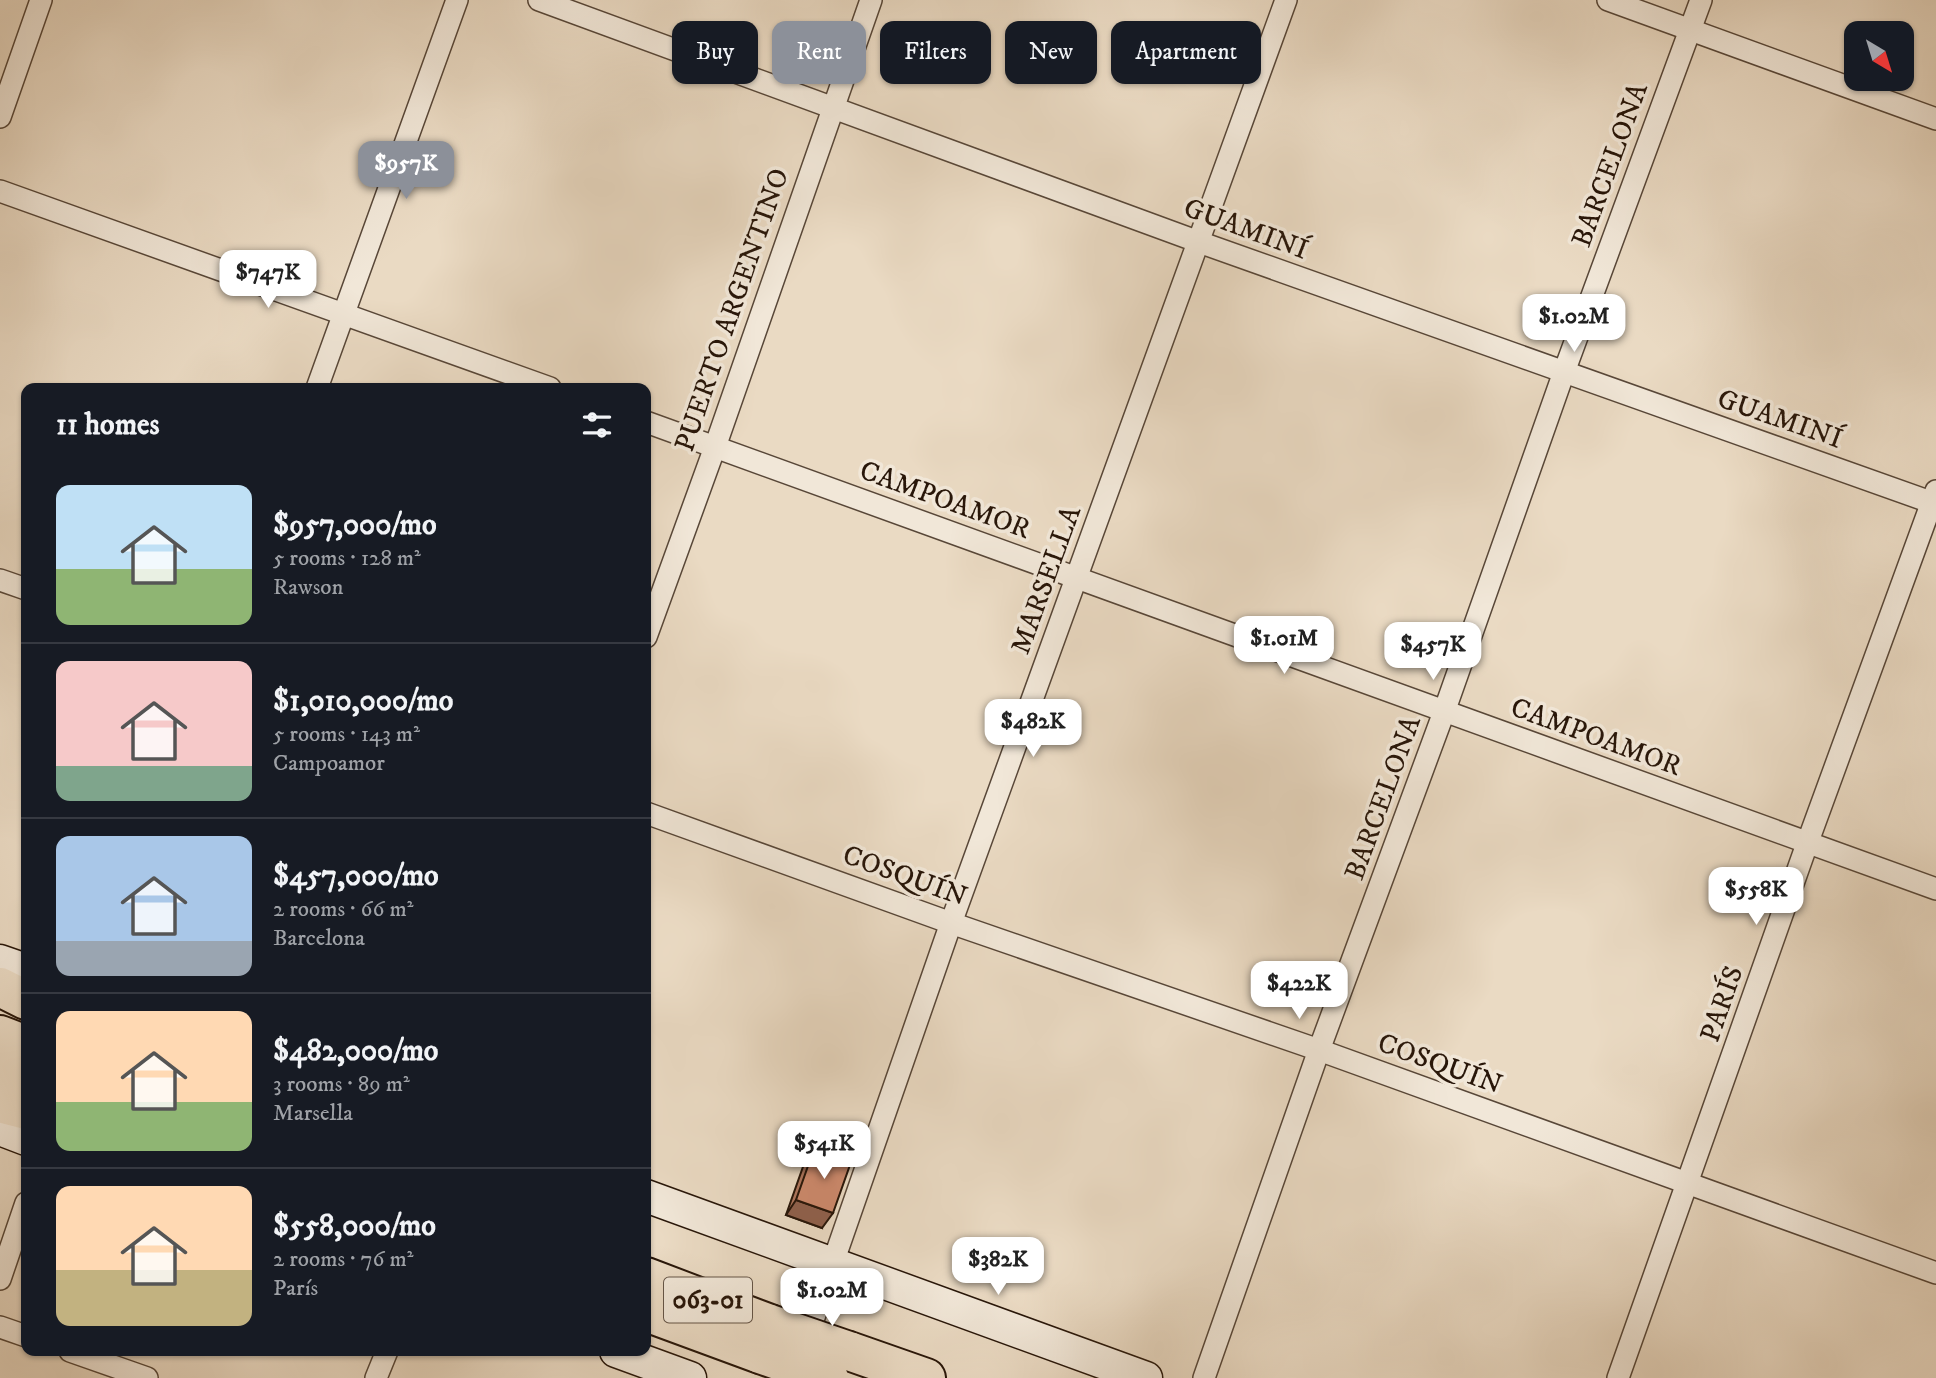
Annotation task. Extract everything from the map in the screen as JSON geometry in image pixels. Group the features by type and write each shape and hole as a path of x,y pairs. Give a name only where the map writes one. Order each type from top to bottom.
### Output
{"highway":[{"path":"0,987 21,998"},
{"path":"0,1035 21,1043"},
{"path":"0,1072 21,1080"},
{"path":"0,1103 21,1109"},
{"name":"063-01","path":"651,1280 765,1339"},
{"name":"063-01","path":"651,1313 765,1339 839,1365 926,1378"}],"street":[{"path":"0,117 41,0"},
{"path":"319,383 457,0"},
{"name":"GUAMINÍ","path":"539,0 1199,242 1564,372 1935,499"},
{"name":"PUERTO ARGENTINO","path":"651,623 871,0"},
{"name":"MARSELLA","path":"793,1378 951,923 1286,0"},
{"path":"1608,0 1936,119"},
{"name":"BARCELONA","path":"1204,1378 1319,1050 1444,712 1564,372 1700,0"},
{"path":"0,191 536,383"},
{"name":"CAMPOAMOR","path":"651,424 1936,889"},
{"name":"PARÍS","path":"1618,1378 1808,844 1935,499"},
{"path":"0,580 21,587"},
{"name":"COSQUÍN","path":"651,815 951,923 1319,1050 1936,1273"},
{"path":"0,961 21,968"},
{"path":"0,1129 21,1137"},
{"path":"651,1198 1146,1378"},
{"path":"0,1279 21,1218"},
{"path":"0,1327 21,1334"},
{"path":"84,1356 147,1378"},
{"path":"376,1378 385,1356"},
{"path":"630,1356 690,1378"}],"building":[{"path":"814,1149 851,1162 833,1213 796,1200"}]}
